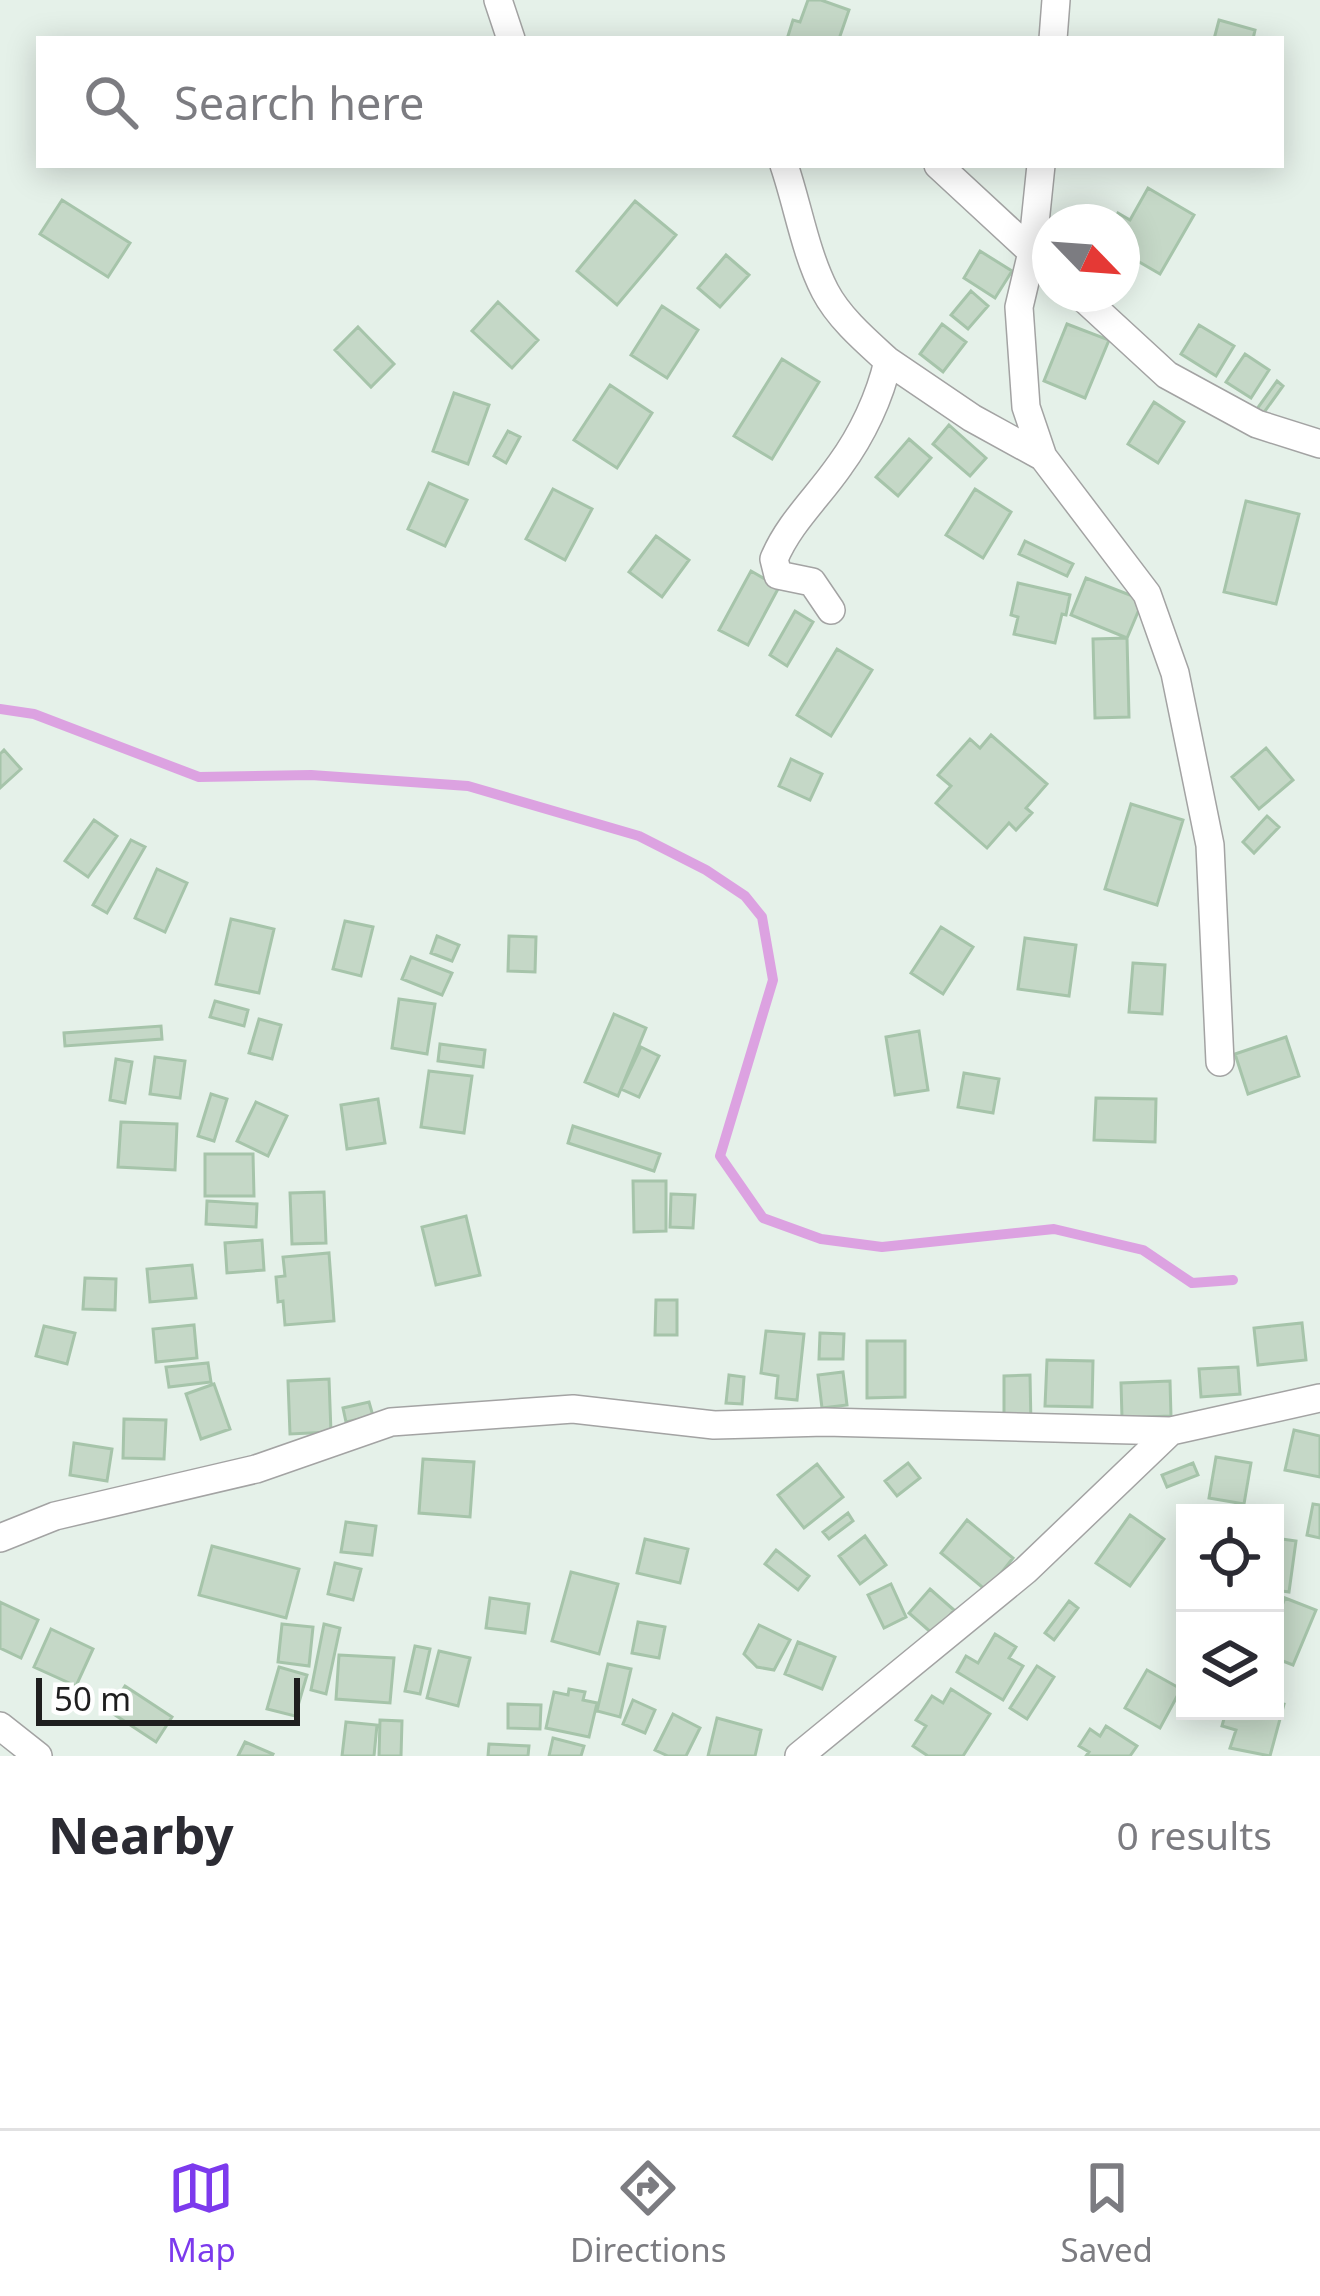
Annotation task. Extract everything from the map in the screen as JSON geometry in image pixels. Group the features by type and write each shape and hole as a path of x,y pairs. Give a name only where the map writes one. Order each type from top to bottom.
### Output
{"street":[{"path":"498,0 510,36"},
{"path":"1053,36 1056,0"},
{"path":"785,168 826,293 859,335 972,418 1042,457"},
{"path":"941,168 1032,252"},
{"path":"1041,168 1041,204"},
{"path":"1032,280 1019,308 1026,407 1042,457 1147,594 1174,673 1210,845 1220,1062"},
{"path":"1099,312 1167,375 1257,424 1320,444"},
{"path":"831,610 812,582 778,575 774,560 790,528 843,462 869,414 889,361"},
{"path":"0,1538 56,1516 256,1469 391,1422 573,1408 714,1425 825,1422 1171,1431 1320,1397"},
{"path":"800,1756 1026,1570 1171,1431"},
{"path":"0,1726 38,1756"}],"building":[{"path":"808,0 849,10 840,36 788,36 793,20 800,22"},
{"path":"1219,20 1255,30 1254,36 1215,36"},
{"path":"1148,188 1194,215 1160,274 1140,262 1139,204"},
{"path":"62,200 130,243 108,277 40,234"},
{"path":"635,201 676,235 617,305 577,271"},
{"path":"980,251 1012,271 995,298 964,278"},
{"path":"726,255 749,275 720,307 698,288"},
{"path":"971,291 988,306 968,329 951,315"},
{"path":"498,302 538,340 512,368 472,331"},
{"path":"662,306 698,330 667,378 631,355"},
{"path":"942,324 966,342 943,372 920,354"},
{"path":"1067,324 1109,340 1085,398 1044,381"},
{"path":"1199,325 1234,346 1216,376 1181,354"},
{"path":"358,327 394,364 371,387 335,350"},
{"path":"1245,354 1269,370 1251,398 1226,382"},
{"path":"782,359 819,382 772,459 734,436"},
{"path":"1277,381 1283,386 1260,418 1254,413"},
{"path":"610,385 652,413 617,468 574,440"},
{"path":"454,393 489,405 468,464 433,451"},
{"path":"1154,402 1184,422 1158,463 1128,444"},
{"path":"949,425 986,458 970,476 933,444"},
{"path":"508,431 520,437 506,463 494,456"},
{"path":"909,439 931,458 898,496 876,477"},
{"path":"429,483 467,500 445,546 408,529"},
{"path":"553,489 592,509 565,560 526,539"},
{"path":"975,489 1011,512 983,558 946,535"},
{"path":"1246,501 1299,514 1276,604 1224,592"},
{"path":"656,536 689,560 662,597 629,572"},
{"path":"1025,541 1073,564 1067,576 1019,554"},
{"path":"751,571 779,587 748,645 719,630"},
{"path":"1086,578 1143,600 1127,638 1071,615"},
{"path":"1018,583 1070,595 1055,643 1014,634 1018,617 1011,615"},
{"path":"795,611 813,622 787,666 770,655"},
{"path":"1127,638 1129,717 1095,718 1093,639"},
{"path":"837,649 872,670 831,736 797,715"},
{"path":"991,735 1047,784 1026,808 1032,813 1016,830 1009,823 987,848 936,803 951,786 938,775 970,739 980,748"},
{"path":"1266,748 1293,780 1259,809 1232,777"},
{"path":"4,750 21,769 0,788 0,754"},
{"path":"791,759 822,774 810,800 779,786"},
{"path":"1131,804 1183,820 1157,905 1105,889"},
{"path":"1267,816 1279,827 1254,853 1243,842"},
{"path":"94,820 117,836 88,877 65,861"},
{"path":"131,840 145,847 107,913 93,905"},
{"path":"157,869 187,883 165,932 135,918"},
{"path":"231,919 274,929 259,993 216,984"},
{"path":"345,921 373,927 361,976 333,969"},
{"path":"941,927 973,947 943,994 911,973"},
{"path":"437,936 459,945 452,961 431,953"},
{"path":"509,936 536,937 535,972 508,971"},
{"path":"1025,938 1076,945 1069,996 1018,989"},
{"path":"411,957 452,973 442,995 402,979"},
{"path":"1133,963 1165,965 1162,1014 1129,1012"},
{"path":"399,999 435,1004 427,1054 392,1048"},
{"path":"215,1001 248,1010 244,1026 210,1017"},
{"path":"614,1014 646,1028 618,1096 585,1082"},
{"path":"259,1019 281,1025 272,1059 249,1053"},
{"path":"161,1026 162,1039 65,1046 64,1033"},
{"path":"919,1031 928,1090 895,1095 886,1037"},
{"path":"1286,1037 1299,1076 1248,1094 1235,1054"},
{"path":"440,1044 485,1050 483,1067 438,1061"},
{"path":"641,1047 659,1056 639,1097 621,1089"},
{"path":"155,1057 185,1061 180,1098 150,1094"},
{"path":"116,1059 132,1062 125,1103 110,1100"},
{"path":"429,1071 472,1076 464,1133 421,1127"},
{"path":"964,1073 999,1079 993,1113 958,1107"},
{"path":"211,1094 227,1099 214,1141 198,1136"},
{"path":"1096,1098 1156,1099 1155,1142 1094,1140"},
{"path":"378,1099 385,1143 347,1149 341,1105"},
{"path":"256,1102 287,1116 268,1156 237,1141"},
{"path":"121,1122 177,1124 175,1170 118,1167"},
{"path":"573,1126 660,1154 654,1171 568,1143"},
{"path":"205,1154 253,1154 254,1196 205,1196"},
{"path":"633,1181 666,1181 666,1231 634,1232"},
{"path":"324,1192 326,1243 292,1244 290,1193"},
{"path":"671,1194 695,1195 693,1228 670,1227"},
{"path":"207,1201 257,1204 256,1227 206,1224"},
{"path":"466,1216 480,1275 436,1285 422,1227"},
{"path":"262,1240 264,1270 227,1273 225,1243"},
{"path":"329,1253 334,1321 285,1325 276,1277 285,1276 283,1257"},
{"path":"192,1265 196,1298 150,1302 147,1269"},
{"path":"85,1278 116,1279 115,1310 83,1309"},
{"path":"656,1300 677,1300 677,1335 655,1335"},
{"path":"1302,1323 1306,1360 1258,1365 1254,1328"},
{"path":"194,1325 197,1358 156,1362 153,1329"},
{"path":"44,1326 75,1333 67,1364 36,1356"},
{"path":"766,1331 804,1334 797,1400 776,1398 778,1376 761,1373"},
{"path":"820,1333 844,1334 843,1359 819,1359"},
{"path":"867,1341 905,1341 905,1397 867,1398"},
{"path":"1047,1360 1093,1361 1092,1407 1045,1406"},
{"path":"208,1363 211,1382 169,1387 166,1367"},
{"path":"1238,1367 1240,1394 1201,1397 1199,1369"},
{"path":"843,1372 847,1405 822,1408 818,1375"},
{"path":"729,1375 744,1377 742,1404 726,1403"},
{"path":"1030,1375 1031,1425 1004,1425 1004,1376"},
{"path":"329,1379 331,1432 290,1434 288,1381"},
{"path":"1170,1381 1171,1416 1122,1418 1121,1383"},
{"path":"214,1384 230,1429 201,1439 186,1394"},
{"path":"369,1402 373,1416 346,1422 343,1408"},
{"path":"124,1419 166,1420 164,1459 123,1458"},
{"path":"1294,1430 1320,1436 1320,1477 1285,1470"},
{"path":"74,1443 112,1449 107,1481 70,1475"},
{"path":"1216,1457 1251,1463 1244,1504 1209,1498"},
{"path":"423,1459 474,1462 470,1517 419,1513"},
{"path":"908,1463 920,1478 897,1496 885,1481"},
{"path":"1193,1463 1198,1475 1167,1487 1162,1475"},
{"path":"817,1464 843,1497 804,1528 778,1495"},
{"path":"1313,1504 1320,1505 1320,1538 1307,1535"},
{"path":"848,1513 853,1521 829,1539 823,1532"},
{"path":"1130,1515 1164,1539 1130,1586 1096,1563"},
{"path":"967,1520 1013,1558 987,1591 941,1553"},
{"path":"346,1522 376,1526 372,1555 341,1552"},
{"path":"865,1536 886,1565 860,1584 839,1556"},
{"path":"645,1539 688,1549 680,1583 637,1573"},
{"path":"1284,1539 1296,1541 1289,1592 1284,1591"},
{"path":"212,1546 299,1569 286,1618 199,1595"},
{"path":"776,1550 809,1576 798,1590 765,1564"},
{"path":"335,1563 361,1569 353,1600 328,1594"},
{"path":"571,1572 618,1584 599,1654 552,1641"},
{"path":"891,1584 906,1617 884,1628 868,1595"},
{"path":"930,1589 954,1610 934,1635 909,1613"},
{"path":"490,1598 529,1604 525,1633 486,1628"},
{"path":"1069,1601 1078,1608 1054,1640 1045,1633"},
{"path":"1284,1601 1316,1610 1293,1665 1284,1662"},
{"path":"0,1602 38,1620 21,1658 0,1648"},
{"path":"638,1622 665,1627 659,1658 632,1653"},
{"path":"282,1624 313,1627 309,1666 278,1662"},
{"path":"324,1624 340,1628 326,1694 311,1690"},
{"path":"759,1625 790,1640 774,1670 757,1667 744,1654"},
{"path":"51,1629 93,1649 76,1686 34,1667"},
{"path":"995,1634 1016,1647 1009,1658 1023,1666 1003,1700 957,1672 966,1656 978,1663"},
{"path":"798,1642 835,1657 822,1689 785,1674"},
{"path":"415,1646 430,1649 420,1694 405,1691"},
{"path":"439,1651 470,1658 458,1706 427,1698"},
{"path":"339,1655 394,1658 390,1703 336,1699"},
{"path":"608,1664 631,1669 620,1717 597,1711"},
{"path":"1037,1666 1054,1677 1027,1719 1010,1708"},
{"path":"279,1667 307,1675 295,1716 267,1709"},
{"path":"1147,1670 1176,1686 1176,1698 1160,1728 1125,1708"},
{"path":"125,1686 172,1717 156,1742 109,1711"},
{"path":"569,1689 585,1692 583,1700 597,1703 589,1737 546,1728 554,1692 568,1695"},
{"path":"951,1689 990,1714 963,1756 928,1756 913,1746 926,1726 916,1720 932,1696 943,1703"},
{"path":"633,1700 655,1710 645,1733 623,1724"},
{"path":"508,1704 541,1705 540,1729 508,1728"},
{"path":"673,1714 700,1728 686,1756 655,1750"},
{"path":"717,1718 761,1730 755,1756 708,1756"},
{"path":"380,1720 402,1721 401,1756 379,1756"},
{"path":"1224,1720 1280,1720 1270,1756 1230,1748 1236,1730 1222,1726"},
{"path":"346,1722 377,1725 374,1756 342,1756"},
{"path":"1106,1726 1137,1746 1130,1756 1086,1756 1089,1752 1079,1746 1090,1729 1100,1736"},
{"path":"553,1738 584,1746 581,1756 549,1756"},
{"path":"245,1742 273,1754 238,1756"},
{"path":"489,1744 529,1746 528,1756 488,1756"}],"waterway":[{"path":"0,709 34,714 199,777 311,775 468,786 639,836 706,870 745,896 762,917 773,980 720,1156 763,1218 821,1239 882,1247 1054,1229 1143,1250 1192,1283 1233,1280"}]}
